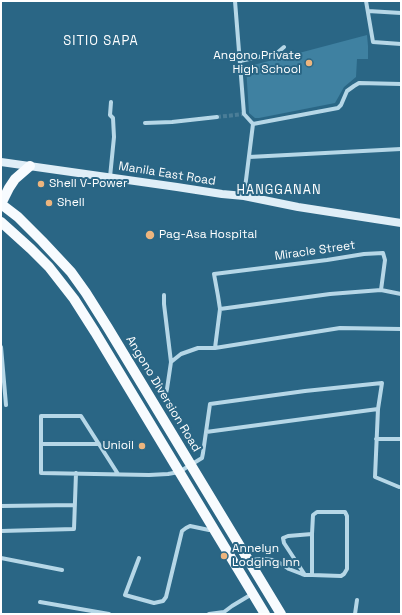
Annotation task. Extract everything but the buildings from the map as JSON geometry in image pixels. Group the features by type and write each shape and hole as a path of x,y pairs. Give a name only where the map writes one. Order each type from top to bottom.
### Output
{"main road":[{"name":"Manila East Road","path":"1,162 244,196 298,207 401,223"},
{"path":"1,204 15,178 30,166"},
{"name":"Angono Diversion Road","path":"1,204 42,241 71,272 98,311 281,614"},
{"path":"1,222 50,267 74,299 92,326 265,614"},
{"path":"61,280 71,272"},
{"path":"216,532 230,529"}],"street":[{"path":"235,1 244,114 253,124 244,196"},
{"path":"366,1 373,42 401,44"},
{"path":"368,11 401,13"},
{"path":"240,61 278,53 284,47"},
{"path":"253,124 338,108 341,105 347,91 359,83 401,84"},
{"path":"110,178 114,137 113,118 110,115 111,102"},
{"path":"145,123 172,122 217,117"},
{"path":"249,157 401,149"},
{"name":"Miracle Street","path":"220,309 214,274 364,254 383,253 385,260 381,290"},
{"path":"215,348 220,309 330,294 381,290 401,294"},
{"path":"162,396 166,393 171,362 164,295"},
{"path":"171,362 181,354 198,348 215,348 340,328 401,329"},
{"path":"1,347 6,405"},
{"path":"118,474 81,416 41,416 41,473 149,475 168,474 179,472 202,458 210,404 305,390 382,383 378,409 375,477 399,487"},
{"path":"206,432 378,409"},
{"path":"376,439 401,439"},
{"path":"41,444 99,444"},
{"path":"1,531 74,529 76,473"},
{"path":"1,506 75,504"},
{"path":"248,560 273,560 305,575 342,576 346,573 347,569 346,514 342,512 314,513 312,517 312,575"},
{"path":"139,558 125,596 154,603 163,602 166,597 182,531 190,526 216,532"},
{"path":"305,575 283,541 283,538 288,536 312,534"},
{"path":"1,558 62,570"},
{"path":"209,614 223,613 252,593"},
{"path":"355,614 357,600"},
{"path":"40,602 109,614"}],"shaded area":[{"name":"Angono Private High School","path":"367,35 368,59 357,59 356,77 344,87 335,103 259,118 255,118 249,113 246,67"}],"tunnel":[{"path":"217,117 244,114"}],"place":[{"name":"Angono Private High School","path":"309,63"},
{"name":"Shell V-Power","path":"41,184"},
{"name":"Shell","path":"49,203"},
{"name":"Pag-Asa Hospital","path":"150,235"},
{"name":"Unioil","path":"142,446"},
{"name":"Annelyn Lodging Inn","path":"224,556"}],"district":[{"name":"SITIO SAPA","path":"101,41"},
{"name":"HANGGANAN","path":"279,190"}]}
